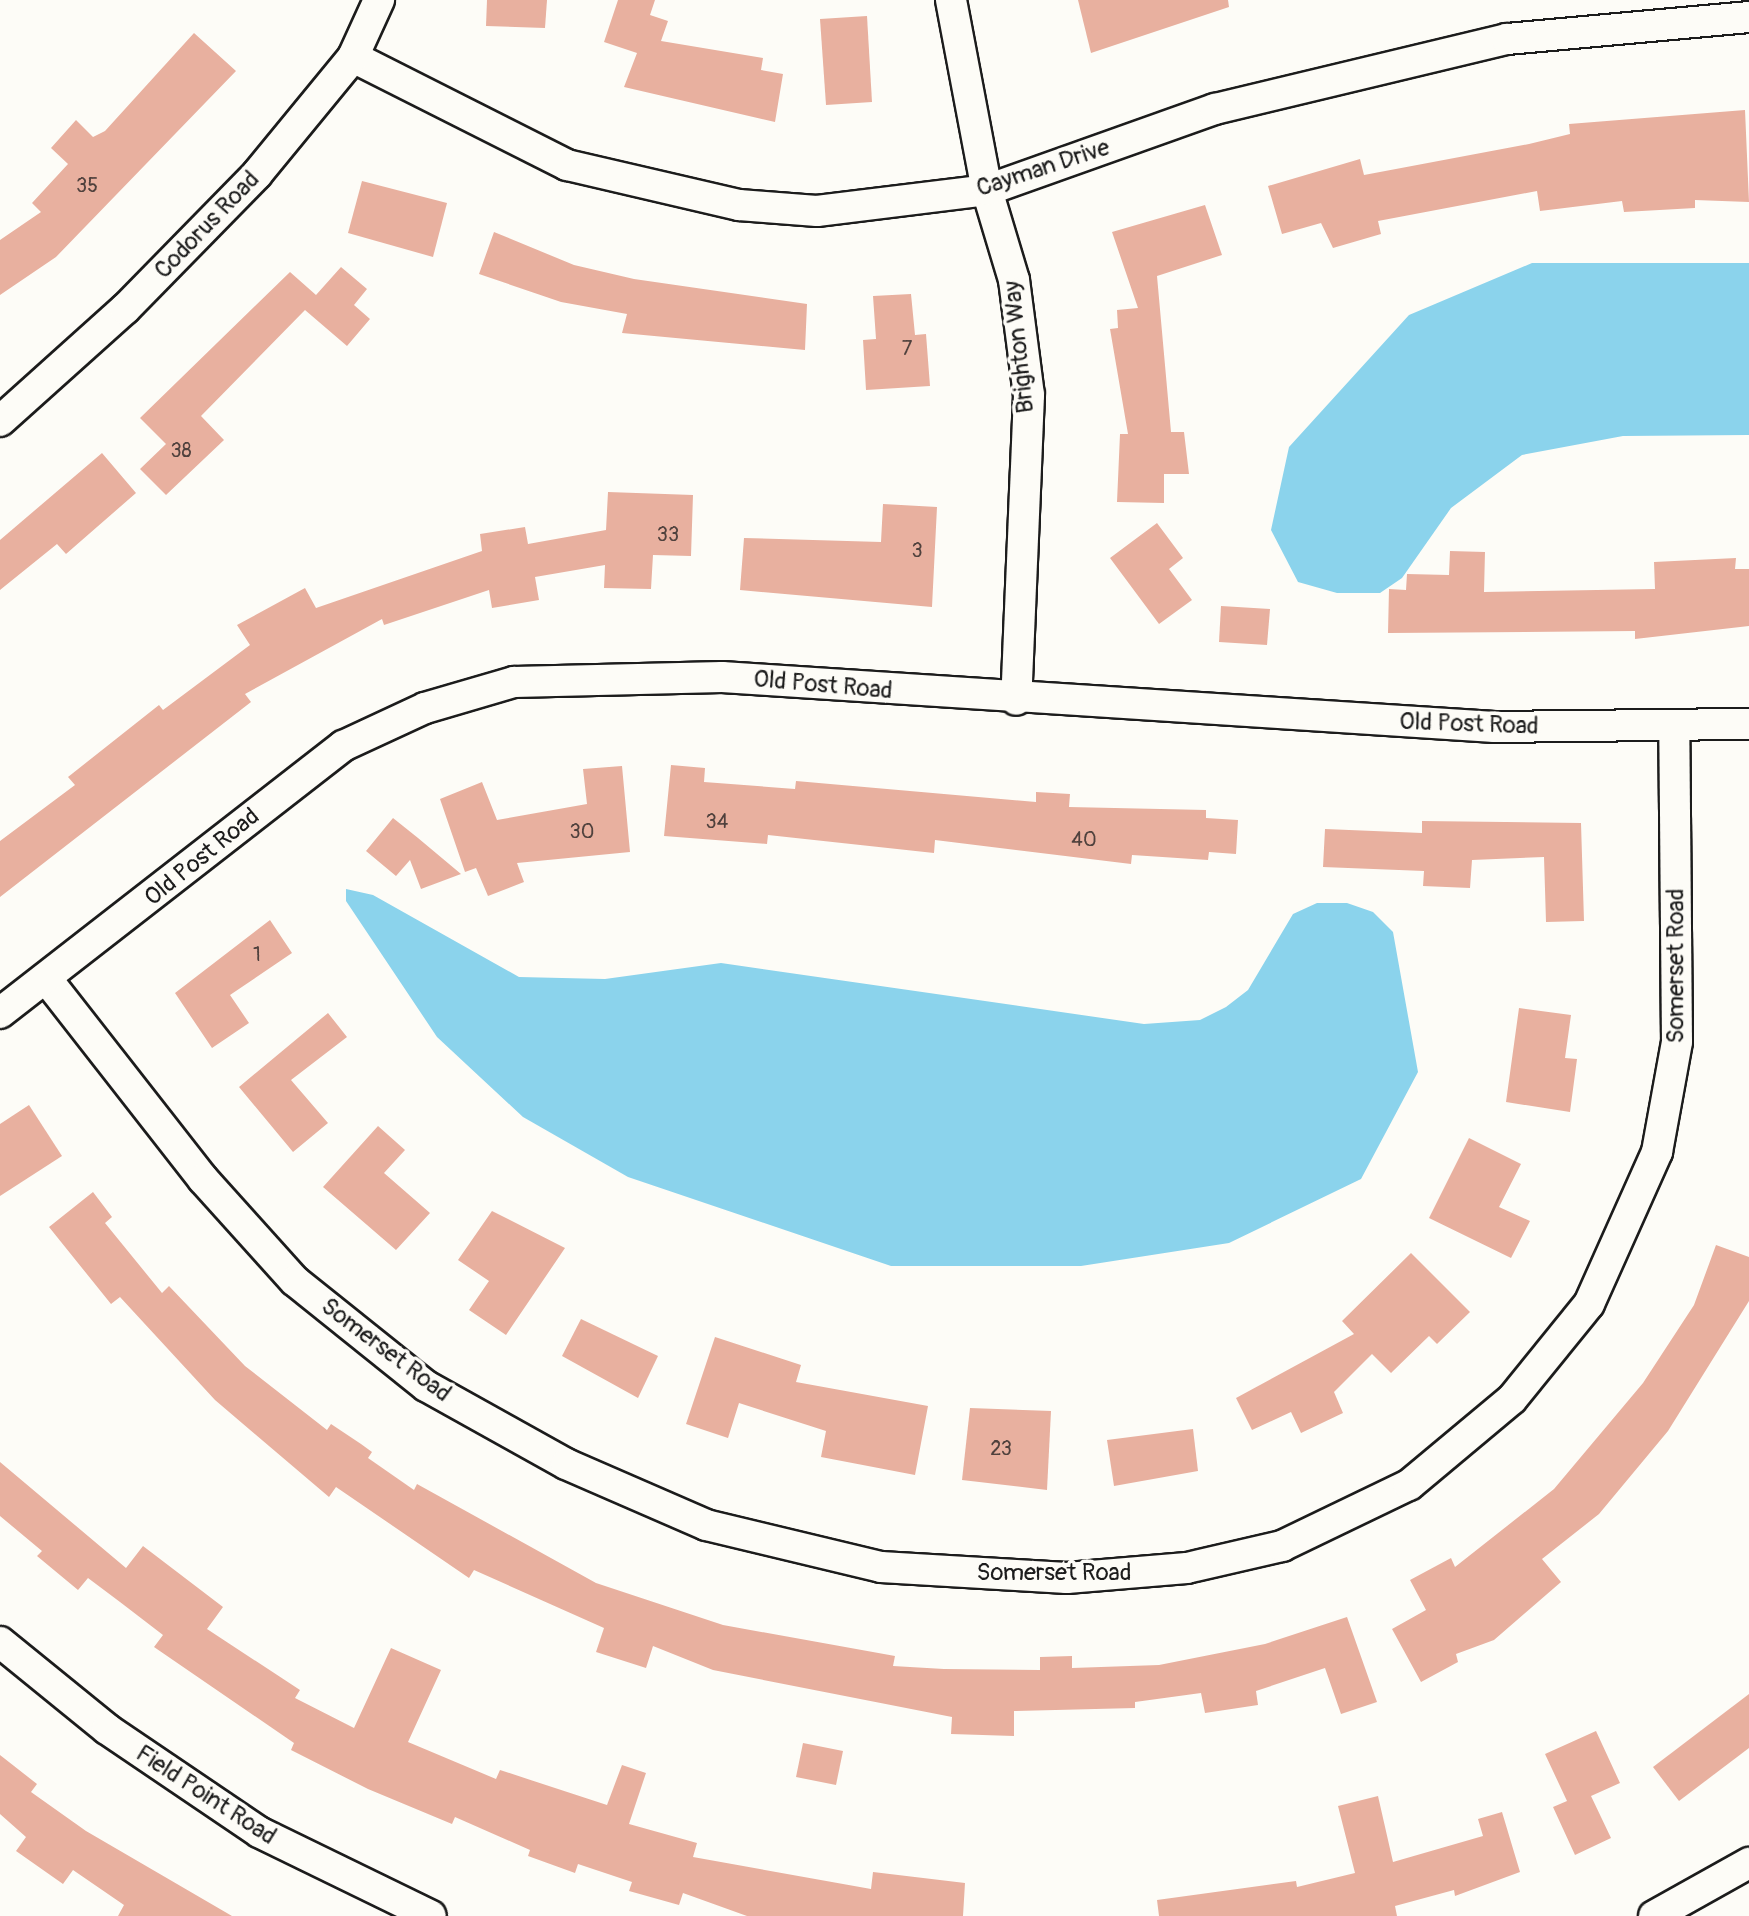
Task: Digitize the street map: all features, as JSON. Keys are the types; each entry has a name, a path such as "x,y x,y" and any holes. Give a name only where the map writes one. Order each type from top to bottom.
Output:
{"street":[{"name":"Codorus Road","path":"0,421 125,309 257,174 353,57 379,0"},
{"name":"Brighton Way","path":"951,0 987,190 1014,280 1029,395 1016,700"},
{"name":"Cayman Drive","path":"353,57 502,138 650,188 817,211 987,190 1215,109 1365,70 1507,39 1692,8 1749,17"},
{"name":"Old Post Road","path":"0,1013 49,982 343,746 484,690 621,674 1494,727 1674,728 1749,724"},
{"name":"Somerset Road","path":"49,982 203,1179 295,1281 426,1386 566,1464 706,1525 881,1567 1067,1578 1187,1568 1282,1546 1409,1485 1512,1399 1589,1304 1657,1152 1677,1042 1674,728"},
{"name":"Field Point Road","path":"0,1642 107,1729 259,1832 431,1916"},
{"path":"1654,1916 1749,1863"}],"water":[{"path":"1532,263 1749,263 1749,435 1623,436 1522,455 1451,508 1402,578 1380,593 1337,593 1298,582 1271,530 1289,447 1409,315"},
{"path":"346,889 373,895 519,977 605,979 721,963 1144,1024 1200,1020 1226,1007 1248,990 1293,914 1317,903 1347,903 1373,912 1393,932 1418,1072 1361,1179 1229,1243 1081,1266 891,1266 628,1177 523,1117 437,1037 346,901"}],"building":[{"path":"487,0 547,0 545,28 486,26"},
{"path":"618,0 655,0 650,15 668,21 661,41 763,58 761,70 783,74 775,122 624,87 637,53 604,42"},
{"path":"1078,0 1228,0 1229,7 1091,53"},
{"path":"867,16 872,102 826,105 820,19"},
{"path":"194,33 236,71 56,257 0,295 0,240 41,212 32,203 68,164 51,148 76,120 93,137 105,131"},
{"path":"1745,110 1749,202 1695,200 1695,208 1624,212 1622,201 1540,211 1537,191 1378,221 1381,234 1333,248 1321,223 1282,234 1268,186 1360,159 1364,175 1529,144 1570,134 1569,124"},
{"path":"362,181 447,203 433,257 348,233"},
{"path":"1205,205 1222,255 1157,276 1171,432 1184,432 1189,474 1164,474 1164,503 1117,502 1120,434 1128,434 1110,329 1118,328 1117,310 1138,308 1112,232"},
{"path":"494,232 574,265 634,279 807,304 805,350 622,333 627,314 561,302 479,274"},
{"path":"341,267 367,289 354,305 370,319 347,346 305,310 201,416 224,440 166,495 140,469 166,444 140,418 290,272 316,295"},
{"path":"911,294 915,335 926,334 930,386 866,390 863,340 876,339 873,296"},
{"path":"102,453 136,493 66,554 57,544 0,590 0,540"},
{"path":"608,492 693,495 691,556 653,555 651,589 604,588 605,565 535,577 539,600 492,608 489,590 384,625 382,619 245,694 251,702 0,897 0,841 75,785 68,777 159,705 163,710 250,645 237,625 305,588 316,608 482,551 480,534 525,527 528,544 606,530"},
{"path":"883,504 937,507 932,607 740,590 744,538 881,542"},
{"path":"1157,523 1183,558 1169,569 1192,600 1159,624 1110,558"},
{"path":"1450,551 1485,552 1484,592 1655,589 1654,562 1736,558 1735,569 1749,569 1749,626 1635,639 1635,631 1388,633 1389,589 1406,590 1407,574 1449,575"},
{"path":"1221,606 1270,609 1267,645 1219,642"},
{"path":"671,765 705,768 704,782 795,789 796,781 1036,802 1036,792 1070,794 1069,807 1206,810 1206,818 1238,820 1236,854 1209,852 1208,860 1132,855 1131,864 935,840 934,853 768,835 767,844 664,836"},
{"path":"622,766 630,852 517,863 524,882 488,896 476,868 465,872 440,799 482,782 497,820 587,804 583,769"},
{"path":"393,818 461,874 421,889 410,860 396,876 366,851"},
{"path":"1422,821 1581,823 1584,921 1546,922 1544,857 1472,860 1470,888 1423,886 1424,871 1323,867 1325,829 1422,833"},
{"path":"270,920 292,953 230,995 249,1023 212,1048 175,993"},
{"path":"1519,1008 1571,1015 1565,1058 1577,1059 1570,1112 1506,1102"},
{"path":"328,1013 347,1037 291,1080 328,1123 293,1152 239,1087"},
{"path":"29,1105 62,1156 0,1196 0,1124"},
{"path":"378,1126 405,1150 384,1173 430,1213 396,1250 323,1187"},
{"path":"1469,1138 1521,1164 1499,1207 1530,1221 1511,1258 1429,1218"},
{"path":"93,1192 112,1217 105,1223 162,1293 169,1286 245,1366 327,1430 331,1424 361,1444 372,1452 368,1458 414,1490 417,1484 596,1583 723,1625 895,1656 893,1666 944,1669 1040,1670 1040,1657 1072,1656 1072,1668 1159,1665 1265,1644 1347,1617 1377,1702 1341,1714 1325,1668 1256,1691 1258,1705 1205,1713 1201,1693 1135,1702 1135,1708 1014,1711 1014,1736 951,1734 952,1717 713,1670 653,1646 646,1668 596,1652 604,1628 474,1570 469,1578 336,1487 329,1497 215,1400 120,1297 111,1304 49,1227"},
{"path":"492,1211 565,1248 506,1335 469,1310 489,1281 458,1260"},
{"path":"1716,1245 1749,1257 1749,1301 1668,1431 1599,1514 1542,1559 1561,1582 1494,1640 1456,1654 1458,1662 1421,1682 1392,1629 1426,1610 1410,1580 1451,1558 1455,1567 1554,1489 1643,1383 1694,1305"},
{"path":"1411,1253 1470,1312 1437,1344 1429,1336 1391,1373 1372,1354 1334,1392 1343,1413 1301,1433 1291,1412 1252,1430 1236,1398 1354,1334 1342,1321"},
{"path":"581,1319 658,1356 638,1398 562,1356"},
{"path":"715,1337 801,1365 796,1382 928,1406 915,1475 821,1457 826,1431 739,1403 728,1438 686,1424"},
{"path":"970,1408 1051,1411 1047,1490 962,1480"},
{"path":"1193,1429 1198,1471 1114,1486 1107,1440"},
{"path":"0,1462 126,1568 143,1546 223,1607 207,1629 300,1690 295,1698 354,1728 391,1648 441,1670 408,1742 496,1779 500,1770 607,1805 622,1765 646,1773 629,1824 697,1843 693,1857 871,1889 873,1872 965,1883 963,1916 747,1916 683,1893 679,1905 629,1891 632,1882 578,1864 575,1873 528,1856 530,1850 455,1817 452,1824 368,1789 291,1750 294,1743 154,1647 163,1635 120,1602 88,1578 78,1590 37,1556 42,1551 0,1516"},
{"path":"1749,1694 1749,1748 1679,1801 1653,1767"},
{"path":"1596,1731 1620,1783 1591,1796 1611,1838 1575,1855 1553,1807 1567,1801 1545,1754"},
{"path":"803,1743 843,1751 836,1785 796,1777"},
{"path":"0,1755 37,1784 31,1792 86,1831 232,1916 118,1916 124,1905 73,1870 63,1884 16,1851 26,1837 0,1814"},
{"path":"1378,1796 1393,1862 1483,1836 1478,1819 1502,1812 1520,1872 1455,1896 1454,1890 1395,1906 1397,1916 1159,1916 1157,1900 1296,1881 1297,1887 1355,1873 1338,1806"}]}
